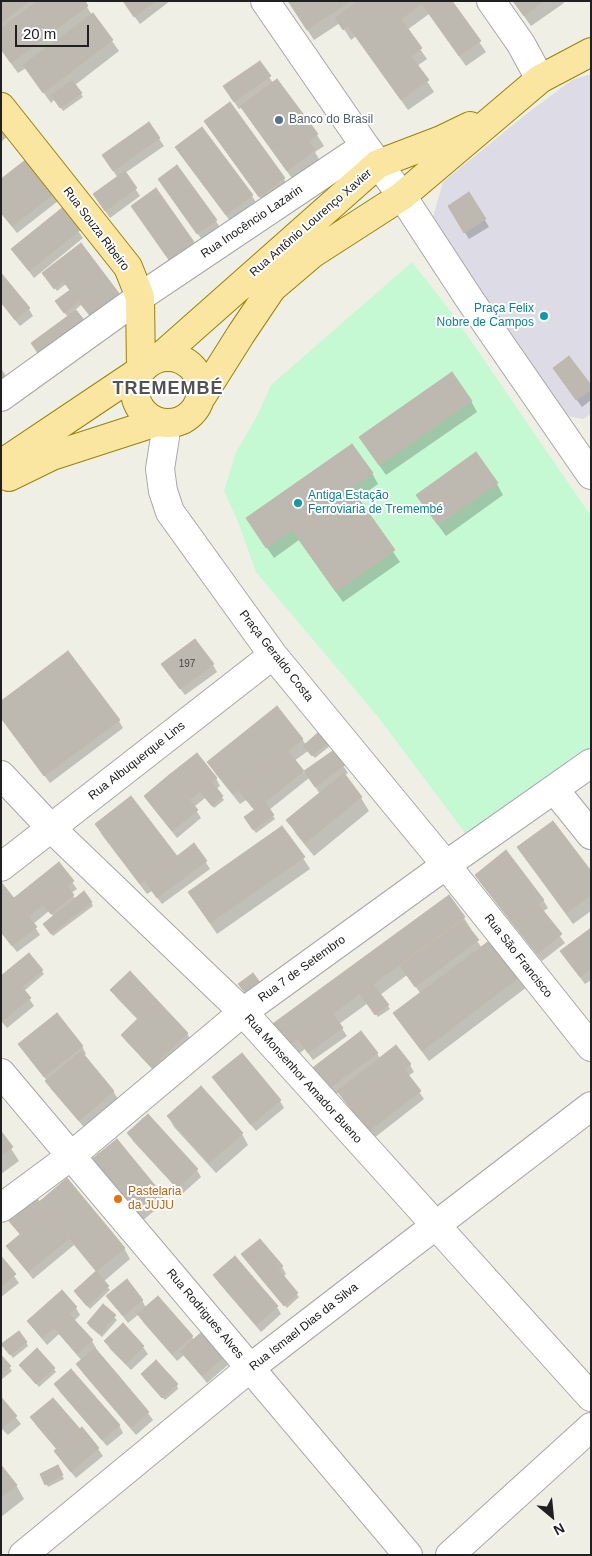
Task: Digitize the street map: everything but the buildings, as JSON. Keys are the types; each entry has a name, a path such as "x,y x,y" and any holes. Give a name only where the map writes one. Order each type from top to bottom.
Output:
{"main road":[{"name":"Rua Antônio Lourenço Xavier","path":"202,396 272,288 312,254 402,196 540,79 591,52"},
{"name":"Rua Antônio Lourenço Xavier","path":"1,464 150,364 371,155 441,140 510,106"},
{"name":"Rua Souza Ribeiro","path":"1,107 128,267 140,297 150,364"},
{"path":"1,482 52,456 162,423 177,423 186,419 199,405 202,396 201,381 194,368 187,362 168,356 150,364 136,380 135,390 136,400 140,409 148,417 162,423"}],"street":[{"path":"265,1 371,155 402,196 470,300 586,458"},
{"path":"491,1 521,44 540,79"},
{"name":"Rua Inocêncio Lazarin","path":"1,397 140,297 371,155"},
{"name":"Praça Geraldo Costa","path":"162,423 160,469 163,491 170,512 273,655 446,865"},
{"name":"Rua Albuquerque Lins","path":"1,867 273,655"},
{"name":"Rua 7 de Setembro","path":"1,1208 70,1156 243,1012 591,763"},
{"name":"Rua Monsenhor Amador Bueno","path":"1,775 51,828 243,1012 591,1397"},
{"path":"554,789 591,835"},
{"name":"Rua São Francisco","path":"446,865 591,1047"},
{"name":"Rua Rodrigues Alves","path":"1,1073 408,1555"},
{"name":"Rua Ismael Dias da Silva","path":"23,1555 250,1368 591,1106"},
{"path":"450,1555 591,1427"}],"green space":[{"path":"412,262 452,313 591,516 591,753 469,838 378,717 256,572 238,522 224,491 236,452 257,416 271,385"}],"shaded area":[{"name":"Praça Felix Nobre de Campos","path":"591,74 591,414 583,419 562,415 433,217 443,182 525,115 572,80"}],"place":[{"name":"Banco do Brasil","path":"279,120"},
{"name":"Praça Felix Nobre de Campos","path":"544,316"},
{"name":"Antiga Estação Ferroviaria de Tremembé","path":"298,503"},
{"name":"Pastelaria da JUJU","path":"118,1199"}],"district":[{"name":"TREMEMBÉ","path":"168,389"}]}
